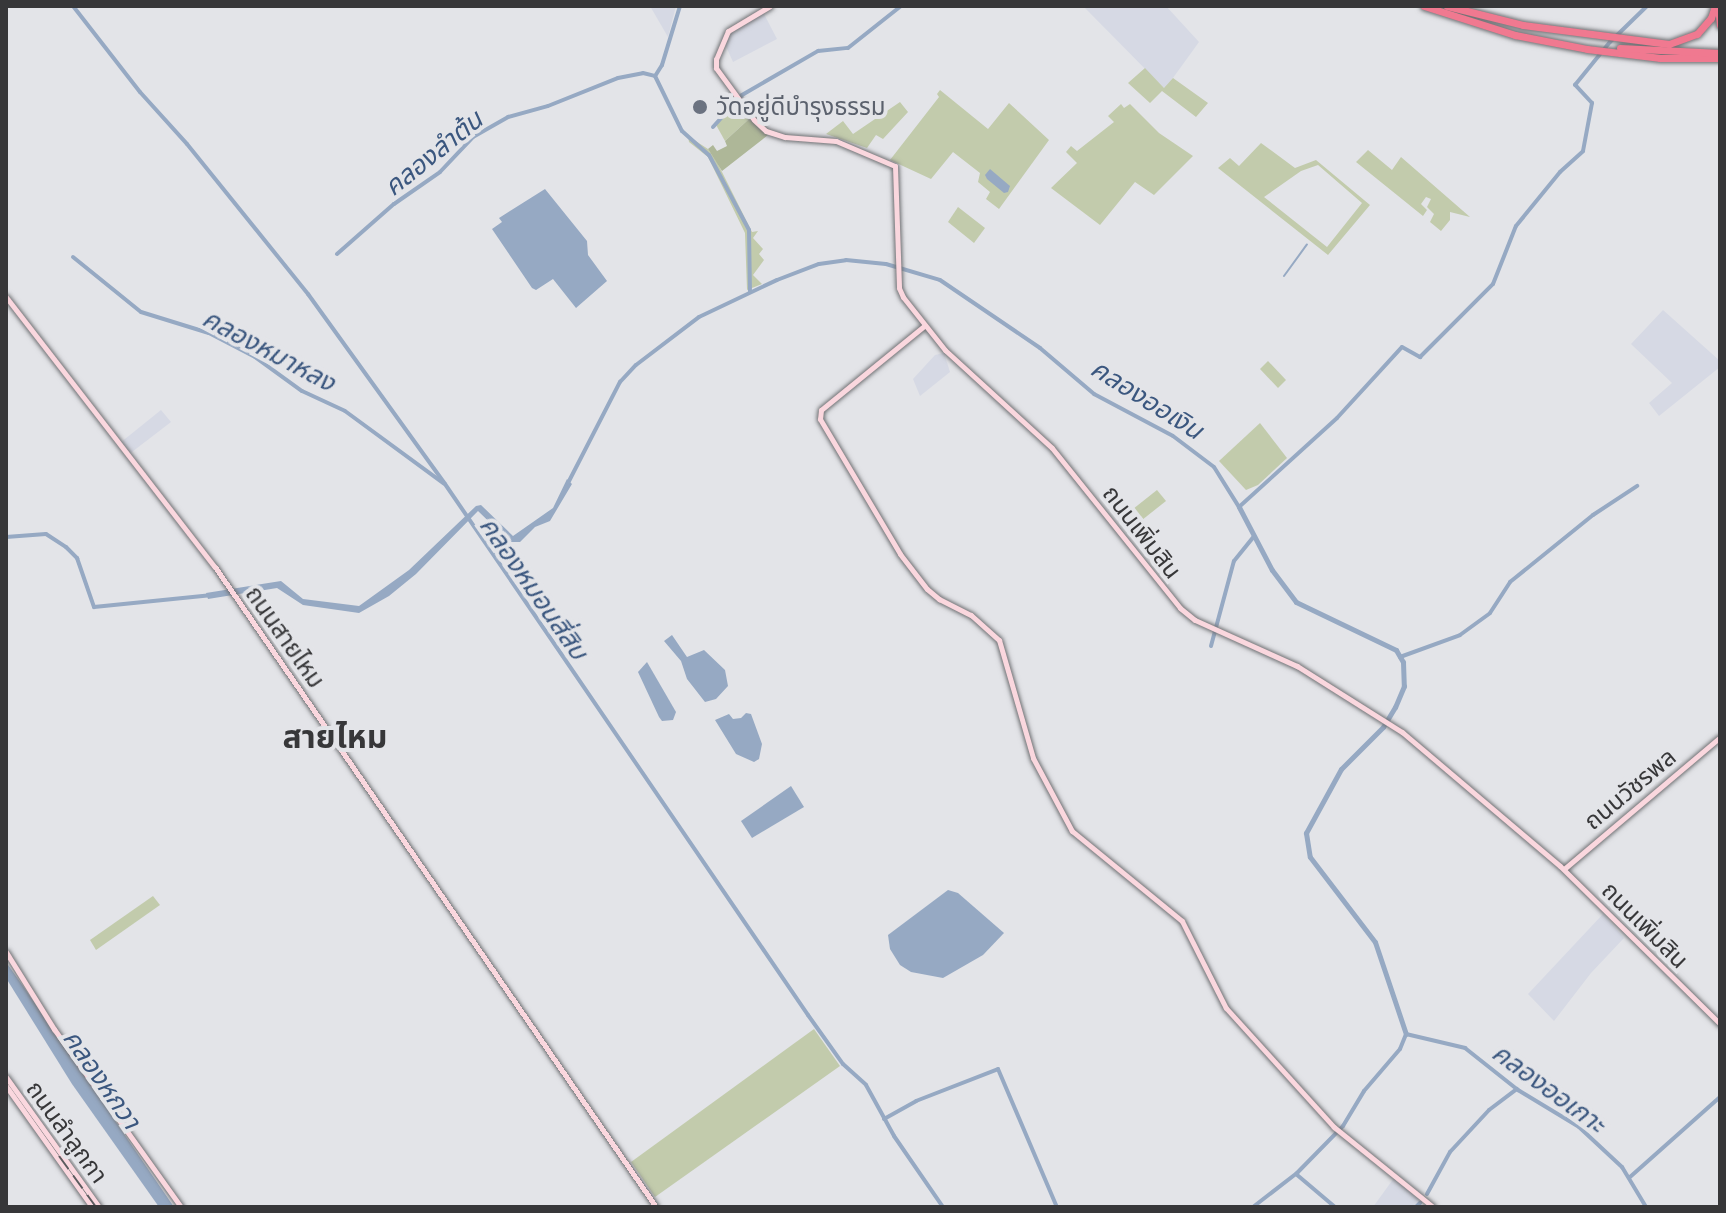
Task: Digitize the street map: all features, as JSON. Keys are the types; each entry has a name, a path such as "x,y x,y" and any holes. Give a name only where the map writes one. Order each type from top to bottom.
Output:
{"highway":[{"path":"1424,6 1515,35 1587,49 1660,58 1720,56"},
{"path":"1435,6 1515,31 1595,46 1720,56"},
{"path":"1447,6 1523,25 1679,43 1705,26 1717,6"},
{"path":"1717,6 1720,25"}],"street":[{"name":"ถนนเพิ่มสิน","path":"770,6 728,31 716,59 716,68 738,99 769,132 836,141 895,166 899,288 924,326 945,350 1052,448 1180,608 1289,662 1386,720 1564,869 1720,1024"},
{"name":"ถนนสายไหม","path":"6,297 235,596 656,1207"},
{"path":"924,326 821,410 820,419 900,554 927,589 971,615 999,640 1033,758 1072,831 1182,921 1226,1008 1336,1130 1433,1207"},
{"name":"ถนนวัชรพล","path":"1564,869 1720,737"},
{"path":"6,952 54,1029 181,1207"},
{"name":"ถนนลำลูกกา","path":"6,1077 99,1207"},
{"name":"ถนนลำลูกกา","path":"6,1086 92,1207"}],"shaded area":[{"path":"650,6 676,6 668,37"},
{"path":"1083,6 1166,6 1199,42 1165,89"},
{"path":"763,12 777,39 733,62 725,44 729,34"},
{"path":"1663,310 1720,361 1720,367 1659,416 1649,403 1672,383 1631,344"},
{"path":"944,353 950,372 920,396 913,379 935,355"},
{"path":"161,410 171,422 128,455 120,443"},
{"path":"1603,914 1624,938 1591,973 1554,1021 1528,994"},
{"path":"1394,1178 1420,1200 1414,1207 1373,1207"}],"green space":[{"path":"1145,68 1164,88 1173,78 1208,103 1196,117 1162,91 1150,103 1128,83"},
{"path":"940,90 988,129 1009,103 1049,140 999,209 986,199 990,192 978,182 980,173 953,152 931,179 890,160 939,97 937,94"},
{"path":"734,100 749,119 725,141 715,123"},
{"path":"900,102 908,112 883,139 876,135 867,148 826,134 843,121 853,134"},
{"path":"1121,104 1124,108 1130,104 1159,133 1193,156 1154,195 1135,182 1100,225 1051,188 1077,163 1066,152 1071,146 1077,151 1114,122 1108,116"},
{"path":"749,119 768,135 722,171 708,149 713,145 717,151 727,146 725,141"},
{"path":"688,136 708,149 752,232 758,231 753,238 763,249 759,254 764,260 753,275 762,284 747,290 745,233 708,157 689,142"},
{"path":"1261,143 1295,168 1316,160 1370,205 1328,255 1218,168 1230,158 1239,166","holes":["1318,165 1362,203 1327,247 1264,197 1301,171"]},
{"path":"1368,150 1392,170 1401,157 1470,217 1450,212 1450,220 1441,231 1430,222 1434,214 1427,207 1431,199 1426,197 1421,204 1427,210 1423,216 1356,162"},
{"path":"958,207 985,228 974,243 948,222"},
{"path":"1268,361 1286,380 1278,388 1260,369"},
{"path":"1260,423 1287,458 1258,485 1246,490 1219,461"},
{"path":"1157,490 1166,501 1142,520 1133,509"},
{"path":"153,896 160,905 96,950 90,940"},
{"path":"814,1029 840,1066 655,1197 631,1162"}],"water":[{"path":"990,169 1010,186 1008,192 1004,193 987,179 985,175"},
{"path":"545,189 587,241 588,255 607,281 576,308 553,279 536,290 532,288 492,229 502,222 499,218"},
{"path":"567,479 572,484 550,521 535,527 520,542 510,542 478,511 416,574 389,596 359,613 303,605 277,588 208,599 206,593 281,581 303,599 359,606 409,570 476,506 481,505 513,536 553,508"},
{"path":"672,635 687,657 704,650 725,670 728,686 716,699 705,702 687,679 681,661 664,641"},
{"path":"647,662 676,712 673,720 662,721 659,717 638,672"},
{"path":"746,713 751,714 762,744 759,759 754,762 736,754 715,720 729,714 733,719 741,718"},
{"path":"791,786 804,807 752,838 741,821"},
{"path":"948,890 958,893 1004,933 983,955 943,978 911,972 900,965 890,949 888,935"},
{"path":"6,962 174,1207 159,1207 72,1084 6,978"}],"waterway":[{"name":"คลองหมอนสี่สิบ","path":"73,6 140,92 187,144 308,294 445,484 808,1015 843,1064 866,1085 894,1136 943,1207"},
{"path":"680,6 662,65 655,76 682,131 709,155 749,230 750,292"},
{"path":"713,127 742,95 818,51 848,48 901,6"},
{"name":"คลองออเงิน","path":"568,483 620,382 636,365 699,317 777,280 819,264 846,260 886,264 940,280 1040,348 1094,394 1173,436 1214,467 1239,507 1337,418 1402,347 1420,357 1493,284 1516,226 1560,172 1583,151 1592,103 1575,85 1610,42 1647,6"},
{"name":"คลองลำต้น","path":"337,254 394,204 440,172 473,137 508,117 548,106 618,78 643,73 655,76"},
{"path":"1284,276 1307,244"},
{"name":"คลองหมาหลง","path":"73,257 141,312 209,333 255,357 302,391 345,411 443,483"},
{"path":"1400,657 1460,635 1490,613 1510,582 1593,515 1637,486"},
{"name":"คลองออเงิน","path":"1239,507 1272,570 1296,602 1396,650 1403,662 1404,686 1395,707 1383,727 1341,769 1306,833 1310,857 1375,942 1406,1034"},
{"path":"6,537 46,534 66,547 77,558 94,607 212,595"},
{"path":"1211,646 1234,561 1254,536"},
{"name":"คลองออเกาะ","path":"1253,1207 1297,1173 1343,1126 1364,1091 1400,1049 1406,1034 1465,1048 1518,1090 1579,1127 1622,1167 1646,1207"},
{"path":"884,1119 916,1101 998,1069 1057,1207"},
{"path":"1427,1194 1450,1152 1489,1110 1517,1089"},
{"path":"1630,1177 1720,1097"},
{"path":"1296,1174 1335,1207"},
{"path":"1416,1207 1420,1203"}],"railway":[{"path":"59,1156 96,1207"}],"place":[{"name":"วัดอยู่ดีบำรุงธรรม","path":"700,107"}],"district":[{"name":"สายไหม","path":"335,737"}],"water label":[{"name":"คลองหกวา","path":"102,1079"}]}
